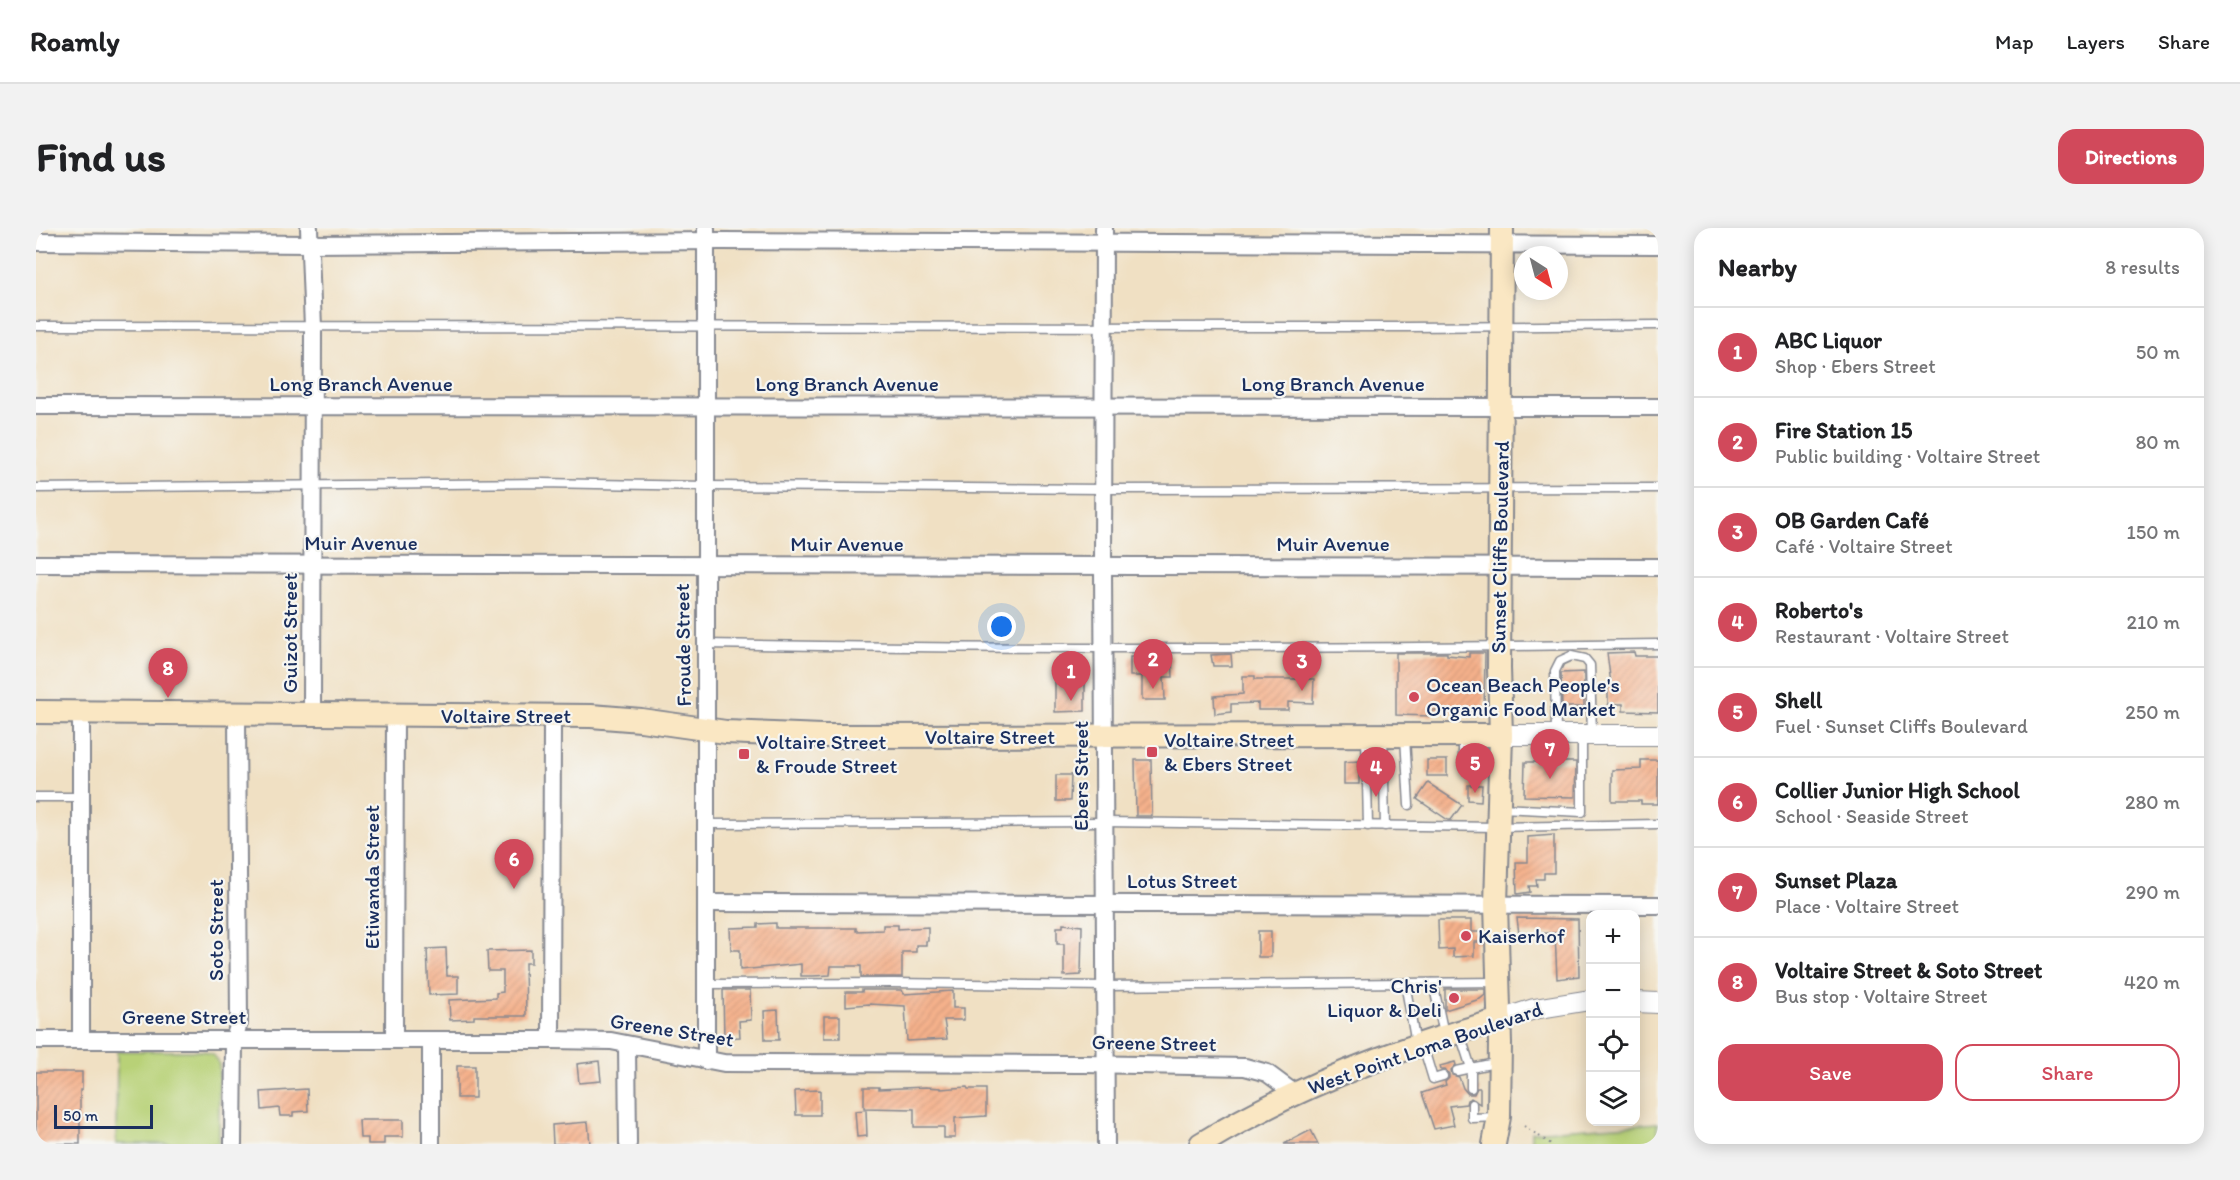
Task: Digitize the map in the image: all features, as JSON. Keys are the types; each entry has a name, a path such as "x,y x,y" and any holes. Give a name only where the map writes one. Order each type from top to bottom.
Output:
{"main road":[{"name":"Sunset Cliffs Boulevard","path":"1494,1144 1499,1118 1500,1062 1496,814 1501,735 1502,236"},
{"name":"Voltaire Street","path":"36,712 552,716 615,718 707,731 822,736 1384,735 1463,745 1501,735"},
{"name":"West Point Loma Boulevard","path":"1201,1144 1294,1093 1355,1067 1500,1020"},
{"name":"Sunset Cliffs Boulevard","path":"1499,1118 1508,1144"}],"street":[{"path":"36,242 310,236 706,234 1502,236 1658,245"},
{"name":"Froude Street","path":"706,234 706,1061"},
{"name":"Guizot Street","path":"310,236 313,327 312,715"},
{"name":"Ebers Street","path":"1104,236 1103,736 1106,1144"},
{"name":"Long Branch Avenue","path":"36,406 1658,407"},
{"name":"Muir Avenue","path":"36,564 1658,567"},
{"path":"81,713 81,1039"},
{"name":"Soto Street","path":"233,1144 234,1039 239,1023 237,715"},
{"name":"Etiwanda Street","path":"394,1040 395,715"},
{"path":"551,1040 552,716"},
{"name":"Voltaire Street","path":"1501,735 1658,735"},
{"name":"Lotus Street","path":"706,903 1658,905"},
{"name":"West Point Loma Boulevard","path":"1500,1020 1534,1009 1586,999"},
{"path":"1640,1002 1658,1003"},
{"name":"Greene Street","path":"36,1040 611,1041 724,1063 1105,1064 1253,1068 1274,1077 1294,1093"},
{"path":"431,1040 431,1144"},
{"path":"627,1045 628,1144"}],"lane":[{"path":"36,326 1658,325"},
{"path":"36,488 541,483 1104,489 1658,488"},
{"path":"705,644 1104,649 1658,644"},
{"path":"706,825 1104,822 1384,826 1473,823 1496,814 1582,812 1590,665 1585,659 1571,656 1560,661 1556,671 1556,735"},
{"path":"1384,735 1409,805"},
{"path":"1368,826 1384,735"},
{"path":"1384,735 1384,826"},
{"path":"36,797 80,797"},
{"path":"1496,814 1658,824"},
{"path":"705,984 893,983 1105,986 1498,982"},
{"path":"1406,983 1420,1045 1433,1078 1443,1076"},
{"path":"1433,983 1452,1035 1471,1068 1471,1088"},
{"path":"1457,1071 1500,1062"},
{"path":"1472,1104 1472,1118 1499,1118"}],"path":[{"path":"1524,1126 1551,1144"}],"green space":[{"path":"117,1051 204,1051 213,1054 219,1064 219,1144 116,1144"},
{"path":"1658,1123 1658,1144 1531,1144 1531,1132"}],"building":[{"path":"1634,652 1635,656 1658,656 1658,712 1623,711 1623,704 1608,704 1608,684 1611,684 1607,653"},
{"path":"1396,653 1447,653 1447,655 1469,657 1469,653 1485,653 1484,712 1433,710 1433,716 1396,715"},
{"path":"1231,654 1232,666 1213,666 1211,655"},
{"path":"1172,656 1173,677 1164,677 1165,700 1142,700 1142,676 1130,676 1130,657"},
{"path":"1584,672 1584,707 1562,707 1561,673"},
{"path":"1243,676 1255,676 1255,679 1314,679 1313,703 1288,702 1288,710 1258,710 1258,703 1231,704 1231,712 1215,714 1214,696 1243,694"},
{"path":"1085,680 1085,711 1055,712 1055,681"},
{"path":"1135,760 1151,760 1152,816 1136,816"},
{"path":"1427,760 1447,760 1447,776 1427,776"},
{"path":"1641,760 1658,760 1658,804 1641,804 1641,801 1612,801 1612,770 1641,769"},
{"path":"1359,761 1359,784 1344,784 1344,762"},
{"path":"1525,762 1576,762 1575,797 1524,796"},
{"path":"1056,775 1071,775 1070,801 1056,801"},
{"path":"1428,783 1462,805 1451,820 1417,799"},
{"path":"1468,785 1482,785 1481,801 1468,800"},
{"path":"1554,835 1554,873 1544,873 1544,879 1536,879 1537,886 1529,886 1530,892 1517,894 1516,862 1528,862 1528,837"},
{"path":"1517,918 1578,919 1579,976 1557,979 1555,933 1519,934"},
{"path":"1438,920 1471,920 1471,932 1483,932 1483,942 1474,942 1474,956 1453,957 1453,949 1439,950"},
{"path":"776,923 776,928 856,928 856,931 883,930 883,925 898,925 898,929 928,927 928,941 926,945 916,945 916,952 902,952 902,977 861,977 861,966 831,966 830,975 813,976 801,976 801,964 740,970 740,950 731,950 730,928 758,927 758,924"},
{"path":"1063,924 1082,926 1081,975 1064,976 1064,944 1057,944 1057,927 1063,927"},
{"path":"1258,931 1271,931 1271,957 1258,957"},
{"path":"446,948 447,976 458,976 458,994 429,995 427,949"},
{"path":"531,950 531,963 525,963 526,1016 474,1016 474,1019 450,1020 449,1000 496,998 496,993 503,992 503,971 488,971 487,951"},
{"path":"1445,989 1485,989 1485,995 1480,999 1445,1010"},
{"path":"723,990 750,990 751,1020 739,1021 740,1037 724,1038"},
{"path":"862,990 902,990 904,994 953,991 953,1008 964,1008 964,1020 944,1020 947,1039 907,1041 905,1006 869,1004 846,1006 846,992 862,992"},
{"path":"778,1010 779,1040 765,1040 764,1011"},
{"path":"824,1016 840,1016 840,1038 824,1038"},
{"path":"599,1061 601,1081 579,1083 577,1064"},
{"path":"1455,1062 1456,1065 1451,1070 1452,1075 1459,1077 1468,1094 1474,1094 1477,1088 1480,1088 1480,1104 1471,1098 1466,1104 1449,1106 1454,1125 1434,1129 1422,1093 1446,1085 1449,1074 1441,1070 1440,1066"},
{"path":"457,1066 475,1066 475,1098 457,1098"},
{"path":"36,1072 82,1072 80,1144 36,1144"},
{"path":"864,1087 986,1089 986,1116 955,1118 955,1138 944,1138 944,1127 914,1127 914,1109 864,1108"},
{"path":"307,1089 308,1111 293,1112 293,1116 280,1116 279,1108 262,1110 261,1092"},
{"path":"820,1090 820,1115 796,1115 795,1091"},
{"path":"866,1110 867,1136 857,1137 855,1111"},
{"path":"359,1120 403,1120 403,1137 384,1137 384,1144 368,1144 368,1138 360,1138"},
{"path":"588,1122 590,1144 553,1144 552,1125"},
{"path":"1311,1130 1318,1144 1284,1144"}],"place":[{"name":"Fire Station 15","path":"1153,689"},
{"name":"OB Garden Café","path":"1302,691"},
{"name":"Ocean Beach People's Organic Food Market","path":"1414,697"},
{"name":"Voltaire Street & Soto Street","path":"168,698"},
{"name":"ABC Liquor","path":"1071,701"},
{"name":"Voltaire Street & Ebers Street","path":"1152,752"},
{"name":"Voltaire Street & Froude Street","path":"744,754"},
{"name":"Sunset Plaza","path":"1550,779"},
{"name":"Shell","path":"1475,793"},
{"name":"Roberto's","path":"1376,797"},
{"name":"Collier Junior High School","path":"514,889"},
{"name":"Kaiserhof","path":"1466,936"},
{"name":"Chris' Liquor & Deli","path":"1454,998"}]}
